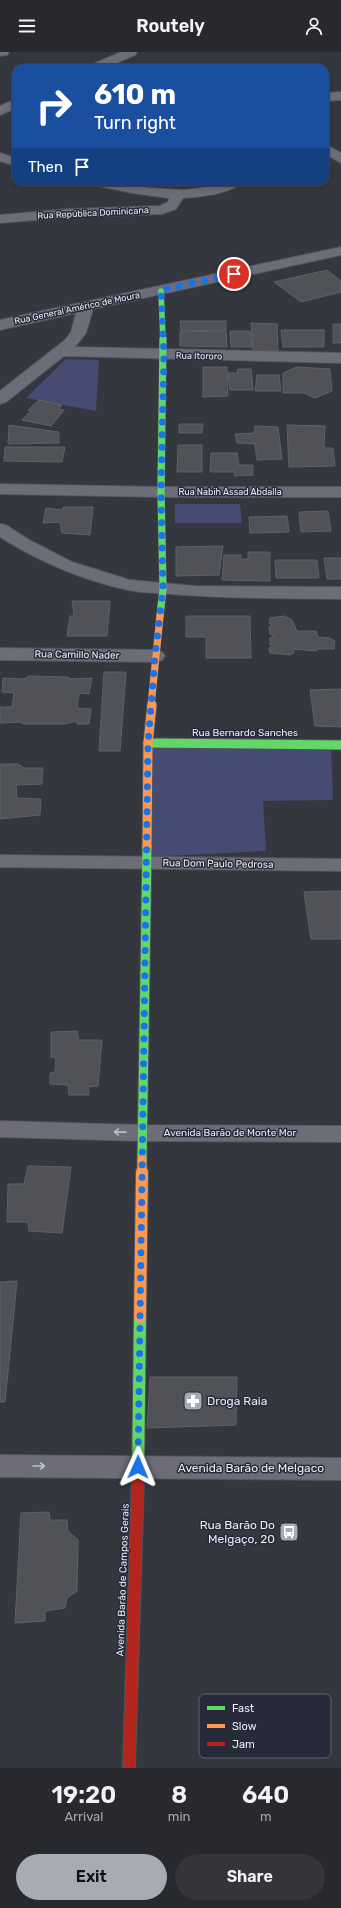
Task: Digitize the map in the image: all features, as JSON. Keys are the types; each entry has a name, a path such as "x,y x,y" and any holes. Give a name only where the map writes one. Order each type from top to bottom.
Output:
{"street":[{"path":"104,64 131,52"},
{"path":"329,98 341,96"},
{"path":"0,111 12,105"},
{"path":"329,151 341,159"},
{"path":"0,157 12,161"},
{"path":"118,186 159,194 207,191 222,186"},
{"name":"Rua República Dominicana","path":"0,219 70,213 162,210 172,207 176,202 177,194"},
{"name":"Rua General Américo de Moura","path":"0,325 341,251"},
{"name":"Avenida Barão de Campos Gerais","path":"129,1768 138,1467 148,744 155,656 163,589 161,492 164,355 161,290"},
{"path":"0,399 70,343 78,334 86,306"},
{"name":"Rua Itororo","path":"58,352 341,358"},
{"name":"Rua Nabih Assad Abdalla","path":"0,489 123,490 161,492 341,492"},
{"path":"0,529 25,545 66,566 102,578 130,585 163,589 341,593"},
{"name":"Rua Camillo Nader","path":"0,654 155,656"},
{"name":"Rua Bernardo Sanches","path":"148,744 341,745"},
{"name":"Rua Dom Paulo Pedrosa","path":"0,861 341,865"},
{"name":"Avenida Barão de Monte Mor","path":"0,1129 143,1133 341,1134"},
{"name":"Avenida Barão de Melgaco","path":"0,1466 341,1469"}],"shaded area":[{"path":"66,359 99,360 96,411 26,398"},
{"path":"175,504 240,504 242,523 175,523"},
{"path":"148,743 331,745 333,800 263,801 266,851 146,857"}],"building":[{"path":"327,270 341,281 341,292 301,302 274,282"},
{"path":"180,321 226,321 226,330 181,331"},
{"path":"251,323 277,324 278,351 253,351"},
{"path":"333,324 341,324 341,343 333,343"},
{"path":"281,330 324,330 324,347 283,347"},
{"path":"226,331 227,347 180,346 180,332"},
{"path":"230,331 250,331 252,347 231,347"},
{"path":"203,367 227,367 228,396 203,397"},
{"path":"297,367 330,369 332,391 315,398 304,393 283,393 283,373"},
{"path":"238,369 251,369 253,390 230,390 228,373 237,373"},
{"path":"257,375 279,375 281,391 255,391"},
{"path":"39,400 62,405 59,409 64,410 51,426 22,420 31,411 28,410"},
{"path":"179,424 203,424 202,433 179,433"},
{"path":"9,425 59,432 59,443 8,444"},
{"path":"287,425 325,426 324,448 333,448 335,466 289,467"},
{"path":"255,426 278,427 282,459 257,460 255,444 237,443 235,434 254,433"},
{"path":"178,445 202,445 202,472 177,472"},
{"path":"5,447 65,447 62,462 4,461"},
{"path":"211,453 237,453 239,465 253,465 253,475 234,476 235,472 210,472"},
{"path":"63,507 93,507 90,535 62,533 60,522 43,523 46,508 63,510"},
{"path":"328,511 331,531 301,532 299,512"},
{"path":"287,516 289,532 250,533 249,517"},
{"path":"223,546 219,575 176,576 176,547"},
{"path":"248,552 270,552 270,581 222,580 224,555 241,555 241,559 248,559"},
{"path":"324,558 341,558 341,579 327,579"},
{"path":"275,560 317,560 319,578 276,578"},
{"path":"72,601 110,601 107,636 67,636 70,616 74,616"},
{"path":"186,616 250,616 251,658 206,658 206,637 186,637"},
{"path":"285,616 292,620 297,631 316,631 318,637 329,638 335,641 334,649 317,649 316,651 294,649 294,653 290,655 270,653 269,648 273,647 270,645 270,638 274,636 270,634 269,627 272,626 269,623 270,618"},
{"path":"104,672 126,672 120,751 99,751"},
{"path":"29,676 68,677 71,679 92,678 89,694 79,693 77,708 91,709 89,724 77,724 77,721 64,724 24,724 20,722 0,723 0,707 12,707 14,693 2,692 3,678 24,679"},
{"path":"341,689 341,727 315,726 310,690"},
{"path":"0,764 18,764 24,768 43,768 42,784 16,785 17,798 41,799 40,815 0,819"},
{"path":"341,891 341,939 311,939 304,892"},
{"path":"77,1031 79,1040 102,1040 98,1086 88,1087 89,1095 69,1095 68,1085 50,1084 50,1073 55,1072 56,1058 51,1057 51,1032"},
{"path":"28,1166 71,1167 62,1233 29,1231 28,1222 7,1222 8,1184 24,1184"},
{"path":"17,1281 5,1402 0,1402 0,1282"},
{"name":"Droga Raia","path":"150,1377 237,1377 236,1425 147,1428"},
{"path":"49,1512 50,1520 67,1520 68,1531 78,1540 77,1591 67,1598 65,1608 45,1611 45,1621 15,1623 21,1513"}],"traffic: fast":[{"path":"160,616 163,589 161,492 164,355 161,291"},
{"path":"148,743 341,745"},
{"path":"142,1160 147,847"},
{"path":"138,1475 140,1317"}],"traffic: slow":[{"path":"147,847 148,743 160,616"},
{"path":"140,1317 142,1160"}],"traffic: jam":[{"path":"129,1768 138,1475"}],"place":[{"name":"Droga Raia","path":"193,1401"},
{"name":"Rua Barão Do Melgaço, 20","path":"289,1532"}],"route":[{"path":"138,1467 148,744 155,656 163,589 161,492 164,355 161,290 234,274"}]}
